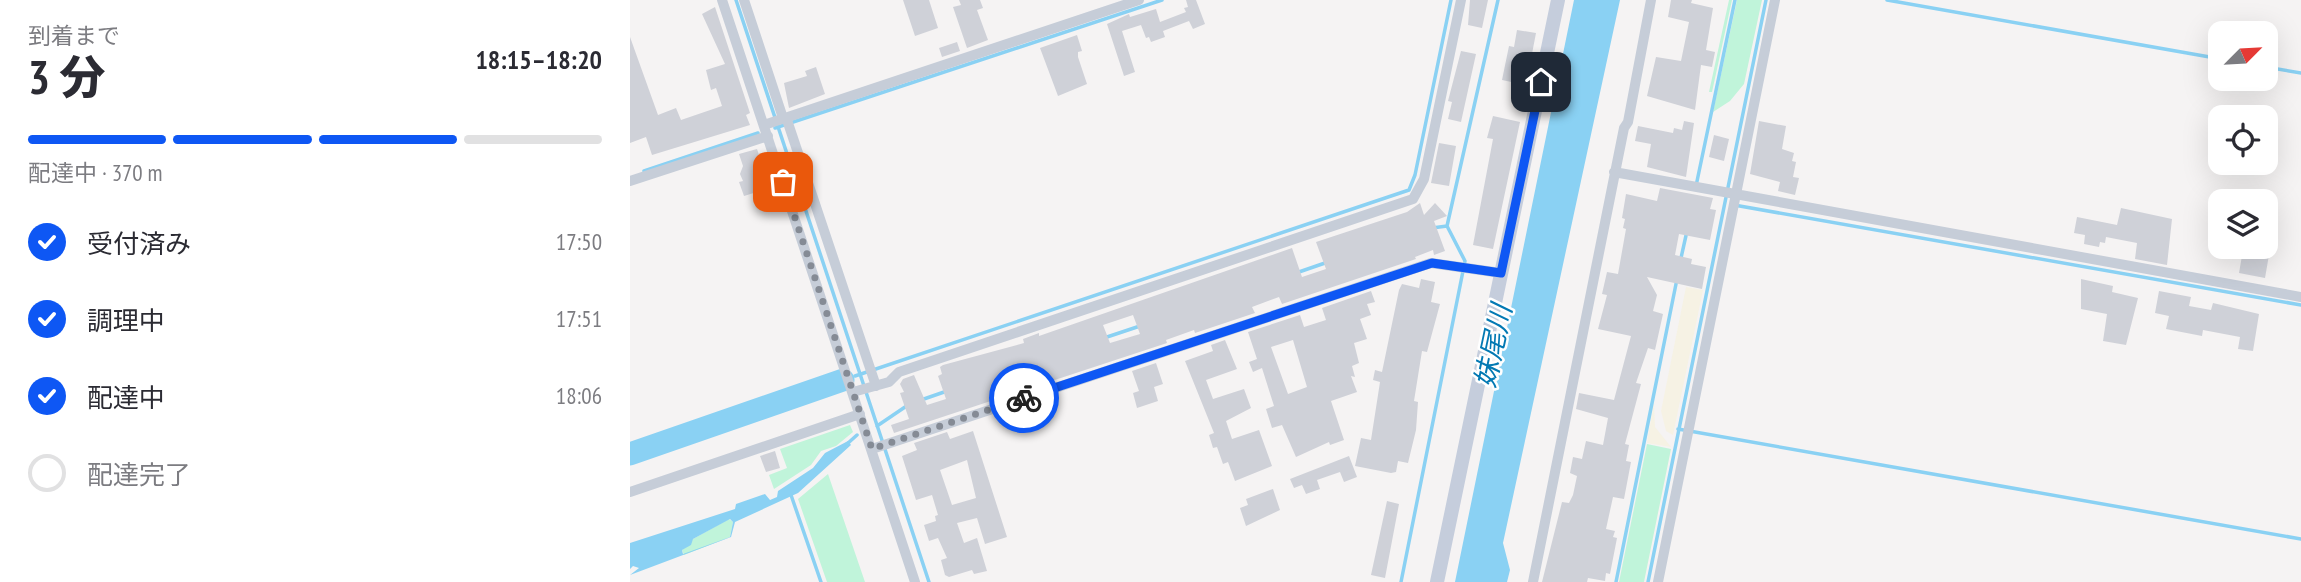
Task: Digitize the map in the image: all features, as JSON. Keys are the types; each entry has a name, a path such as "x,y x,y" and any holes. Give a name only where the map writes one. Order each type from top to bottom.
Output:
{"main road":[{"path":"1437,582 1558,0"}],"street":[{"path":"722,0 779,123 788,130 867,383 860,414 879,446 915,582"},
{"path":"744,0 779,123 867,383"},
{"path":"630,181 779,123 1139,0"},
{"path":"867,383 889,382 899,372 1413,199 1424,179 1461,0"},
{"path":"1533,582 1651,0"},
{"path":"1658,582 1731,199 1774,0"},
{"path":"1614,173 1696,188 1731,199 2301,297"},
{"path":"879,446 1432,263 1501,273"},
{"path":"630,492 860,414"}],"green space":[{"path":"1729,0 1732,0 1712,92 1709,92"},
{"path":"1737,0 1762,0 1744,84 1730,101 1713,112"},
{"path":"850,425 853,432 836,446 821,451 811,465 774,489 769,475 787,468 780,449"},
{"path":"1647,444 1671,449 1644,582 1619,582"},
{"path":"828,474 865,582 827,582 798,499"},
{"path":"729,519 733,522 730,537 684,555 682,550 693,539"}],"sand":[{"path":"1686,287 1703,290 1673,435 1666,431 1661,411"},
{"path":"1654,403 1655,427 1671,447 1647,443"}],"water":[{"name":"妹尾川","path":"1574,0 1620,0 1503,543 1510,570 1507,582 1455,582"},
{"path":"848,441 851,445 798,493 735,522 731,537 630,575 639,568 633,566 630,569 630,543 735,509 736,504 765,494 770,500 777,497 778,491 813,468 825,453","holes":["730,519 733,522 730,537 683,554 682,550 691,545 693,539"]}],"building":[{"path":"903,0 929,0 938,28 915,36"},
{"path":"959,0 980,0 983,8 977,10 988,40 967,48 953,7 961,5"},
{"path":"1186,0 1196,0 1205,24 1193,29 1189,21 1163,31 1165,37 1151,42 1149,37 1146,38 1141,25 1122,31 1135,72 1124,76 1107,24 1129,14 1130,17 1156,9 1160,22 1186,12"},
{"path":"1470,0 1488,0 1482,28 1468,25"},
{"path":"1671,0 1692,0 1691,3 1713,8 1706,50 1715,52 1712,67 1701,65 1695,110 1647,96 1656,57 1681,61 1689,22 1668,17"},
{"path":"715,7 750,113 746,115 750,125 652,155 646,137 630,143 630,37 658,115 676,108 681,120 722,106 716,88 711,90 706,70 725,64 702,14"},
{"path":"1517,30 1536,33 1525,90 1515,88 1516,83 1502,80 1509,46 1514,47"},
{"path":"1077,35 1082,51 1078,52 1078,57 1087,84 1058,96 1040,48"},
{"path":"957,42 960,51 942,57 939,48"},
{"path":"1461,51 1476,54 1461,122 1448,119 1452,102 1448,101"},
{"path":"816,67 825,94 789,108 784,83 807,76 805,71"},
{"path":"1493,116 1520,122 1493,249 1473,245 1493,139 1487,138"},
{"path":"1684,121 1694,123 1686,177 1647,167 1651,144 1635,141 1638,126 1673,133 1674,128 1682,130"},
{"path":"1759,121 1786,126 1782,149 1794,153 1792,161 1796,162 1793,177 1799,178 1795,195 1778,191 1780,182 1750,174"},
{"path":"1714,135 1729,139 1724,161 1709,157"},
{"path":"1439,143 1456,146 1449,186 1431,183"},
{"path":"757,149 766,175 762,177 766,189 744,196 739,182 743,181 740,174 743,166 739,154"},
{"path":"1660,188 1713,198 1710,209 1716,210 1710,240 1679,234 1675,255 1692,259 1691,264 1706,267 1702,289 1647,277 1657,295 1653,311 1663,314 1655,350 1648,348 1636,383 1641,384 1625,444 1629,445 1626,461 1631,462 1624,499 1613,497 1606,529 1615,531 1613,537 1617,538 1610,574 1606,573 1605,581 1588,578 1587,582 1542,582 1562,502 1569,503 1573,495 1577,476 1570,473 1573,457 1582,459 1586,441 1603,445 1608,418 1576,409 1579,393 1614,400 1631,336 1598,329 1607,295 1602,294 1607,272 1618,274 1626,229 1623,228 1625,219 1622,218 1626,194 1657,201"},
{"path":"1420,203 1424,215 1435,203 1447,216 1434,221 1445,251 1434,255 1433,250 1415,257 1416,259 1282,304 1279,297 1252,307 1255,313 1195,333 1194,330 1166,340 1167,343 894,433 891,425 909,419 900,393 904,392 900,384 903,379 914,375 927,405 946,399 938,376 942,374 940,367 943,365 1024,343 1023,339 1039,333 1039,336 1292,248 1302,277 1326,269 1316,242 1407,212","holes":["1133,315 1140,334 1110,343 1103,325"]},
{"path":"2121,208 2172,219 2167,265 2135,259 2137,243 2106,237 2105,243 2100,242 2099,247 2084,244 2085,235 2074,233 2077,217 2117,225"},
{"path":"2241,259 2268,259 2265,278 2239,273"},
{"path":"1421,279 1435,282 1431,302 1440,304 1427,352 1422,351 1414,401 1418,402 1416,430 1408,463 1398,461 1396,472 1391,473 1355,466 1361,438 1371,440 1380,382 1373,380 1375,370 1382,372 1399,290 1402,284 1419,288"},
{"path":"2081,279 2113,286 2112,292 2138,298 2126,345 2103,341 2107,314 2081,309"},
{"path":"1371,291 1375,302 1367,304 1371,315 1360,319 1367,339 1354,343 1359,363 1352,366 1355,377 1351,376 1357,392 1331,401 1344,440 1330,445 1329,442 1296,457 1282,425 1272,428 1266,409 1274,406 1262,368 1253,372 1249,362 1257,359 1248,332 1300,315 1304,327 1326,320 1322,308","holes":["1293,340 1307,387 1288,394 1271,347"]},
{"path":"2159,291 2191,297 2189,306 2211,310 2213,303 2259,314 2253,351 2238,349 2240,337 2203,330 2202,336 2166,329 2169,316 2155,313"},
{"path":"1225,340 1237,369 1206,380 1213,399 1244,389 1251,408 1226,421 1232,439 1259,430 1272,466 1235,481 1228,462 1223,464 1217,447 1213,448 1209,435 1214,433 1185,361 1213,351 1211,345"},
{"path":"1156,363 1163,384 1154,387 1158,401 1137,408 1133,393 1139,391 1132,371"},
{"path":"973,431 1007,537 985,544 977,518 957,523 964,543 977,538 987,571 974,574 972,570 949,577 945,575 941,560 947,558 938,538 929,541 924,525 936,521 935,516 938,515 932,495 916,500 902,456 917,450 914,443 947,432 950,439","holes":["967,460 976,498 952,505 940,470"]},
{"path":"775,451 780,468 766,472 760,456"},
{"path":"1349,456 1357,477 1344,482 1340,472 1317,480 1320,489 1306,494 1302,485 1294,488 1290,479"},
{"path":"1273,489 1280,510 1246,526 1240,508 1248,505 1246,499"},
{"path":"1387,501 1399,504 1385,578 1371,575"}],"waterway":[{"path":"736,0 929,582"},
{"path":"775,128 1162,0"},
{"path":"855,376 1409,190 1415,175 1451,0"},
{"path":"1401,582 1465,261 1447,226 1498,0"},
{"path":"1696,186 1735,0"},
{"path":"1648,582 1766,0"},
{"path":"1887,0 2208,57"},
{"path":"2278,69 2301,73"},
{"path":"644,171 758,133"},
{"path":"1734,205 2301,305"},
{"path":"1432,228 1447,226"},
{"path":"1681,258 1687,231"},
{"path":"1296,273 1325,263"},
{"path":"1616,582 1677,279"},
{"path":"1104,338 1140,326"},
{"path":"630,454 843,380"},
{"path":"921,400 947,391"},
{"path":"877,426 908,405"},
{"path":"1678,429 2301,539"},
{"path":"847,444 857,435"},
{"path":"791,495 821,582"}],"way so far":[{"path":"783,182 872,449 1024,398"}],"route":[{"path":"1024,398 1432,263 1501,273 1541,82"}]}
